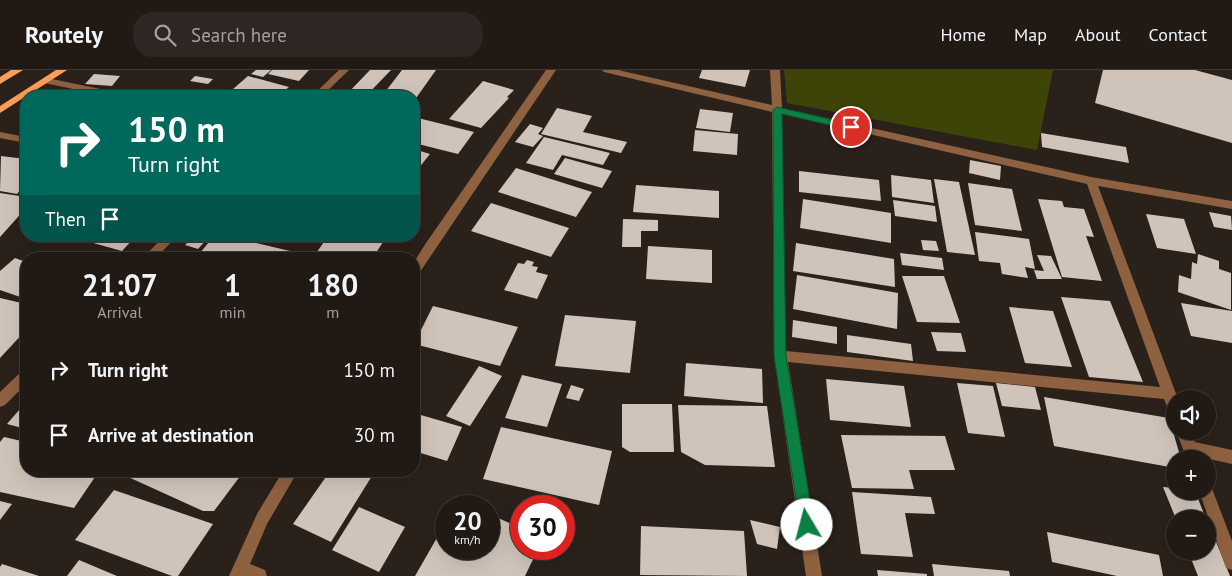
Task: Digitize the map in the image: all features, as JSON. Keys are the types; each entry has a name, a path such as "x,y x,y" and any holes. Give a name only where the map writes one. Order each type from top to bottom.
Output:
{"main road":[{"path":"0,81 18,70"},
{"path":"31,90 62,70"},
{"path":"0,110 20,97"}],"street":[{"path":"323,90 344,70"},
{"path":"420,262 551,70"},
{"path":"607,70 1091,181 1232,205"},
{"path":"775,70 780,356 814,576"},
{"path":"47,80 93,90"},
{"path":"0,135 20,139"},
{"path":"1091,181 1168,390"},
{"path":"155,252 165,242"},
{"path":"780,356 1166,394"},
{"path":"2,395 20,381"},
{"path":"1216,455 1232,456"},
{"path":"259,576 238,572 262,519 287,477"},
{"path":"1209,500 1232,562"}],"green space":[{"path":"784,70 1053,70 1037,150 787,103"}],"building":[{"path":"256,70 271,70 263,77 251,74"},
{"path":"272,70 309,70 299,81 268,74"},
{"path":"370,70 391,70 372,90 351,90"},
{"path":"402,70 436,70 420,93 420,90 387,90"},
{"path":"702,70 750,70 745,87 699,78"},
{"path":"1103,70 1195,70 1232,80 1232,143 1095,103"},
{"path":"94,74 120,76 112,86 85,84"},
{"path":"195,76 213,79 208,84 190,81"},
{"path":"248,76 289,87 285,90 232,90"},
{"path":"483,81 514,90 481,128 449,119"},
{"path":"557,108 592,116 583,132 627,142 621,153 541,134"},
{"path":"700,109 733,113 730,132 696,128"},
{"path":"420,118 474,132 458,154 420,144"},
{"path":"530,124 543,128 538,134 543,136 533,147 515,142"},
{"path":"695,130 738,134 737,155 693,151"},
{"path":"1041,133 1126,147 1129,163 1042,147"},
{"path":"544,137 610,153 603,165 562,155 553,170 526,163"},
{"path":"420,151 430,154 420,166"},
{"path":"1,156 20,158 20,190 17,194 0,191"},
{"path":"565,158 612,171 602,188 554,174"},
{"path":"970,160 1001,166 1000,180 969,173"},
{"path":"516,168 592,192 576,217 498,192"},
{"path":"799,171 879,180 881,201 799,192"},
{"path":"891,175 931,180 934,203 892,197"},
{"path":"934,179 959,182 975,255 947,252"},
{"path":"968,183 1012,189 1022,231 975,225"},
{"path":"636,185 719,191 719,218 633,212"},
{"path":"0,193 20,196 20,215 0,237"},
{"path":"803,199 891,213 891,243 800,228"},
{"path":"1038,199 1062,201 1064,207 1084,209 1094,237 1086,236 1102,281 1062,277"},
{"path":"893,200 935,206 937,222 895,216"},
{"path":"491,203 569,228 551,257 471,231"},
{"path":"1209,212 1231,216 1232,230 1214,227"},
{"path":"1146,214 1184,219 1196,254 1157,248"},
{"path":"623,219 658,220 658,231 641,231 641,247 622,247"},
{"path":"975,232 1029,239 1035,269 1025,267 1028,278 1002,274 1000,263 979,261"},
{"path":"921,240 936,241 939,251 923,250"},
{"path":"90,242 130,242 122,251"},
{"path":"188,242 204,242 198,249 185,245"},
{"path":"209,242 252,242 290,251 289,252 201,252"},
{"path":"324,242 383,242 377,252 317,252"},
{"path":"796,243 894,259 895,287 793,271"},
{"path":"648,246 712,250 712,283 646,279"},
{"path":"900,253 942,258 944,270 902,265"},
{"path":"1198,254 1219,261 1219,269 1231,273 1231,310 1178,292 1179,275 1191,279 1192,262 1197,264"},
{"path":"1037,255 1051,256 1062,279 1037,279 1034,270 1044,271"},
{"path":"15,258 20,260 20,297 0,290 0,271"},
{"path":"527,260 534,262 532,266 538,267 536,272 548,275 537,299 504,290 518,263 524,264"},
{"path":"797,275 898,293 897,329 793,309"},
{"path":"902,276 944,276 960,323 917,322"},
{"path":"1061,297 1110,301 1143,382 1089,377"},
{"path":"0,298 20,303 20,336 0,358"},
{"path":"1181,303 1232,311 1232,343 1191,336"},
{"path":"433,306 518,327 500,366 420,346 420,332"},
{"path":"1009,307 1053,311 1072,367 1025,363"},
{"path":"565,315 636,321 630,373 555,366"},
{"path":"793,320 837,327 837,344 792,337"},
{"path":"931,332 961,333 966,352 937,351"},
{"path":"847,335 911,344 913,361 847,352"},
{"path":"686,363 762,369 763,403 684,396"},
{"path":"479,366 502,376 470,426 446,416"},
{"path":"522,375 562,384 547,427 505,418"},
{"path":"826,379 904,386 911,427 830,420"},
{"path":"957,383 993,386 1005,437 968,433"},
{"path":"996,383 1035,387 1041,410 1002,406"},
{"path":"571,385 584,389 579,401 566,398"},
{"path":"1044,397 1166,417 1166,440 1175,440 1178,450 1166,450 1166,466 1054,446"},
{"path":"622,404 672,404 674,452 630,452 622,447"},
{"path":"678,405 767,406 775,467 705,465 681,452"},
{"path":"20,409 20,427 7,424"},
{"path":"420,415 462,427 447,461 420,453"},
{"path":"501,427 612,451 599,505 575,500 575,495 554,495 483,479"},
{"path":"841,435 945,436 955,470 909,470 914,489 852,488"},
{"path":"4,437 20,441 20,477 95,477 74,508 0,492 0,442"},
{"path":"128,477 240,477 214,511 203,511"},
{"path":"326,477 371,477 331,542 293,524"},
{"path":"114,490 213,524 178,576 172,576 75,540"},
{"path":"852,492 931,497 935,514 905,513 913,557 861,554"},
{"path":"1168,500 1199,500 1202,510 1172,510"},
{"path":"0,501 12,504 0,520"},
{"path":"359,507 405,527 379,572 332,550"},
{"path":"500,519 510,523 510,560 533,560 525,576 415,576 435,541 435,560 500,560"},
{"path":"750,520 780,527 777,549 757,544"},
{"path":"641,526 744,531 747,576 640,575"},
{"path":"1047,532 1159,555 1163,576 1117,576 1052,562"},
{"path":"1216,542 1230,576 1198,576 1192,560 1216,560"},
{"path":"79,560 117,576 67,576"},
{"path":"2,564 39,576 0,576"},
{"path":"932,564 1009,571 1010,576 934,576"},
{"path":"877,570 927,574 927,576 878,576"}],"route":[{"path":"807,525 780,356 777,110 851,127"}]}
